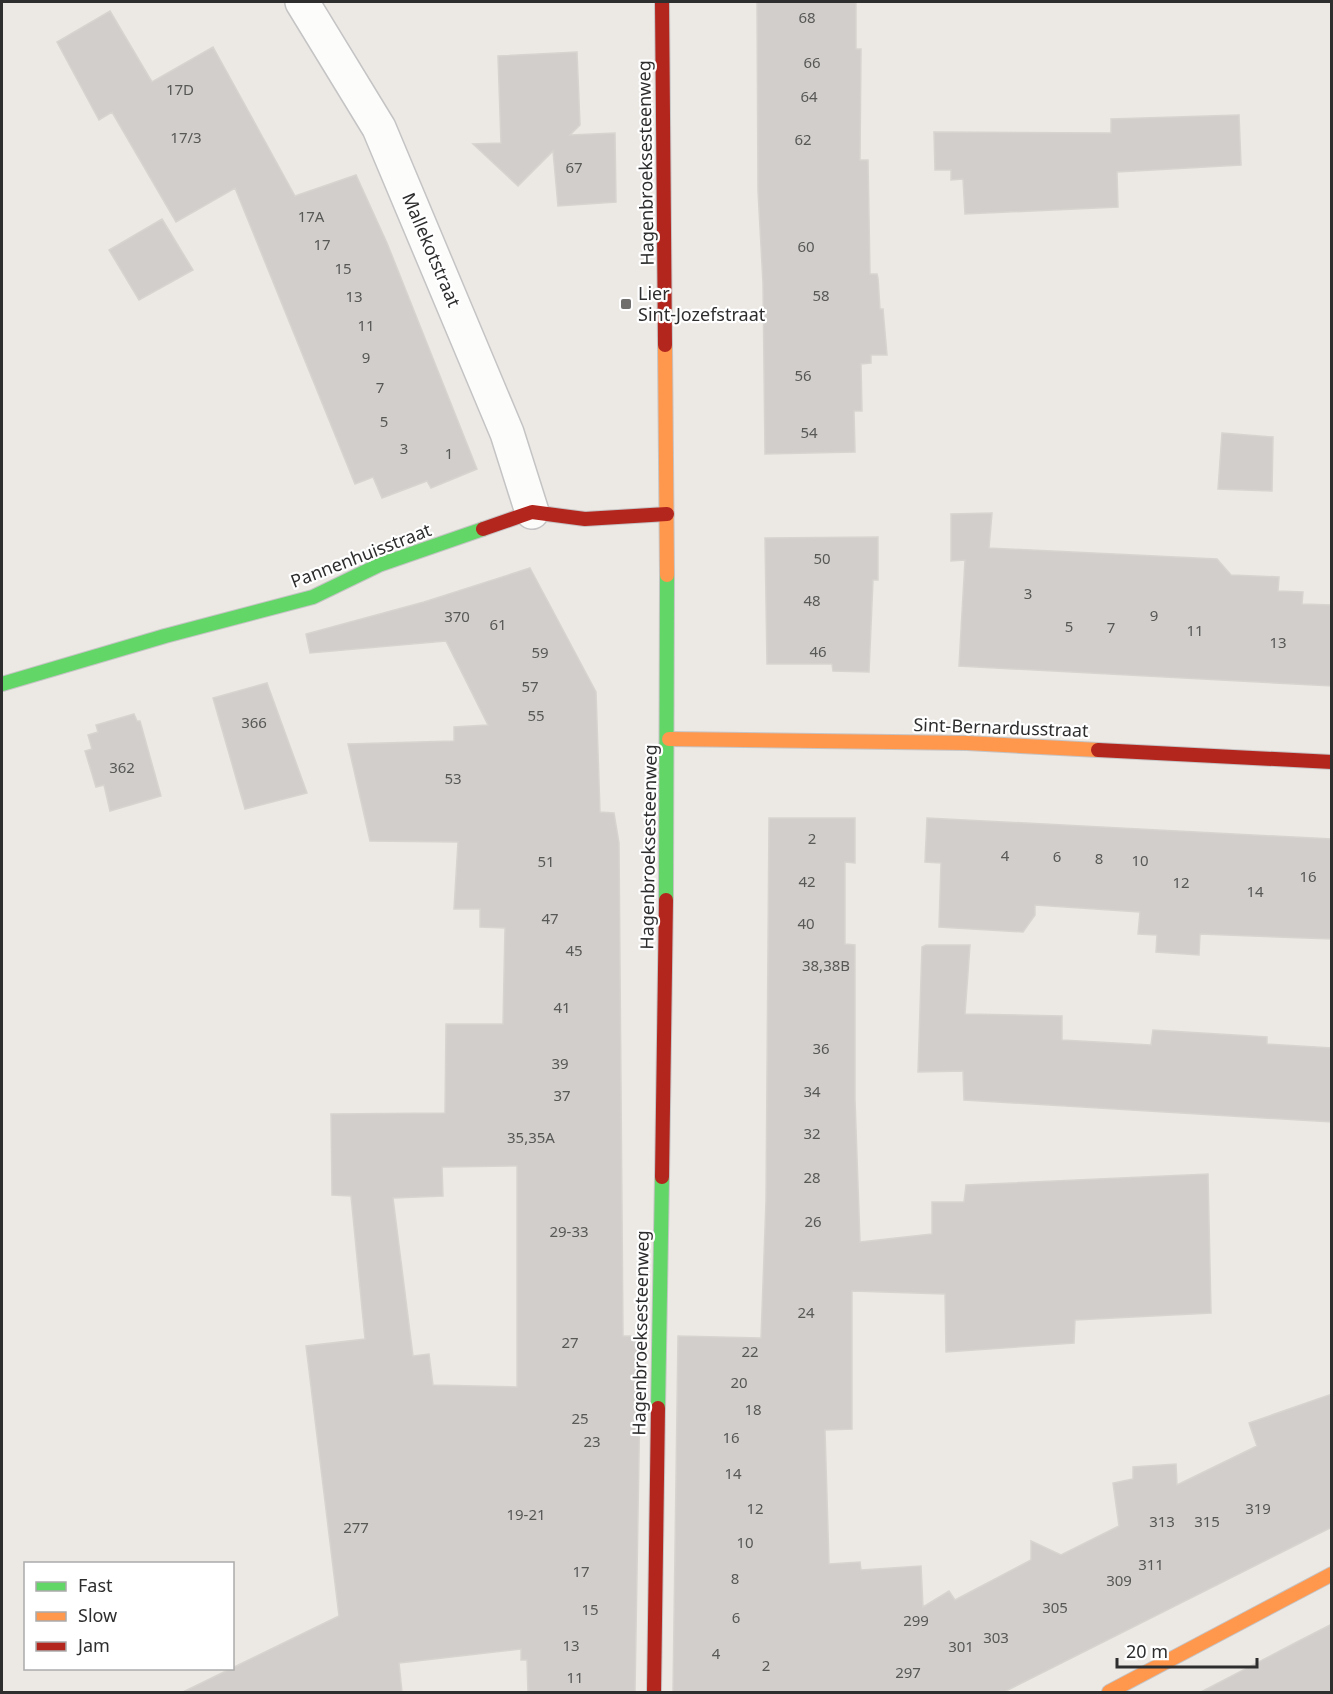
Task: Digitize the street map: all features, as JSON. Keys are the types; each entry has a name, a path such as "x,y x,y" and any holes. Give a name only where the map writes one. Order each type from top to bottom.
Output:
{"street":[{"name":"Mallekotstraat","path":"302,2 379,128 507,433 532,512"},
{"name":"Hagenbroeksesteenweg","path":"654,1692 669,739 662,2"},
{"name":"Pannenhuisstraat","path":"2,684 216,621 313,597 379,565 532,512 585,519 667,514"},
{"name":"Sint-Bernardusstraat","path":"669,739 968,743 1332,762"},
{"path":"1108,1692 1332,1574"}],"building":[{"path":"757,2 856,2 856,49 861,49 860,160 868,160 870,274 877,274 878,278 887,355 871,355 871,363 861,364 862,411 854,411 855,452 765,454 763,283 758,191"},
{"path":"110,11 152,82 213,47 295,196 356,175 387,243 477,469 431,488 427,481 382,498 373,477 355,484 235,188 176,222 112,112 99,120 57,42"},
{"path":"577,52 580,125 570,135 615,133 616,202 558,206 553,151 518,186 473,144 501,143 498,56"},
{"path":"1239,115 1241,165 1117,172 1118,207 965,214 963,179 951,180 951,170 935,170 934,132 1111,133 1111,119"},
{"path":"162,219 193,270 139,300 109,250"},
{"path":"1222,433 1273,437 1272,491 1218,489"},
{"path":"992,513 989,548 1217,559 1231,575 1279,577 1278,591 1303,592 1302,604 1332,605 1332,686 959,666 965,560 951,561 951,514"},
{"path":"878,537 878,580 873,580 869,672 833,671 832,664 767,664 765,538"},
{"path":"530,568 596,692 600,812 614,813 619,843 623,1336 641,1336 635,1692 528,1692 527,1660 521,1660 521,1649 399,1663 402,1692 183,1692 228,1670 234,1670 234,1667 339,1616 306,1346 365,1339 351,1196 332,1195 331,1114 445,1113 446,1024 503,1024 505,928 480,927 480,909 454,909 458,842 370,841 348,744 454,741 454,727 488,725 446,641 310,653 306,634 424,602","holes":["517,1166 517,1387 433,1385 429,1354 413,1356 393,1198 443,1196 442,1167"]},
{"path":"267,683 307,793 245,809 213,698"},
{"path":"134,714 137,721 140,721 161,796 110,811 104,785 96,787 85,751 92,749 88,735 98,732 96,725"},
{"path":"769,818 855,818 855,863 845,862 845,944 855,945 855,1100 860,1242 932,1234 932,1202 964,1202 966,1185 1208,1174 1211,1313 1075,1320 1074,1343 946,1352 945,1294 852,1291 852,1429 825,1430 829,1564 860,1562 861,1570 921,1566 923,1607 949,1591 955,1600 1031,1560 1031,1541 1061,1555 1119,1526 1113,1483 1133,1479 1133,1467 1176,1464 1177,1485 1257,1446 1249,1423 1332,1394 1332,1527 1004,1692 673,1692 678,1336 761,1338 766,1201"},
{"path":"927,818 1332,839 1332,939 1200,934 1199,955 1156,952 1157,935 1138,934 1140,912 1035,905 1035,915 1023,932 939,927 941,863 925,862"},
{"path":"926,945 970,945 965,1014 1062,1016 1062,1040 1151,1045 1153,1030 1267,1037 1267,1044 1332,1048 1332,1122 964,1100 963,1071 918,1072 922,947"},
{"path":"1332,1624 1332,1692 1201,1692 1295,1643"}],"traffic: fast":[{"path":"2,684 165,636 313,597 379,565 483,529"},
{"path":"666,900 667,575"},
{"path":"658,1408 662,1177"}],"traffic: slow":[{"path":"665,345 667,575"},
{"path":"669,739 967,743 1098,750"},
{"path":"1109,1692 1332,1574"}],"traffic: jam":[{"path":"662,2 665,345"},
{"path":"483,529 532,512 585,519 667,514"},
{"path":"1098,750 1332,762"},
{"path":"662,1177 666,900"},
{"path":"654,1692 658,1408"}],"place":[{"name":"Lier Sint-Jozefstraat","path":"626,304"}]}
